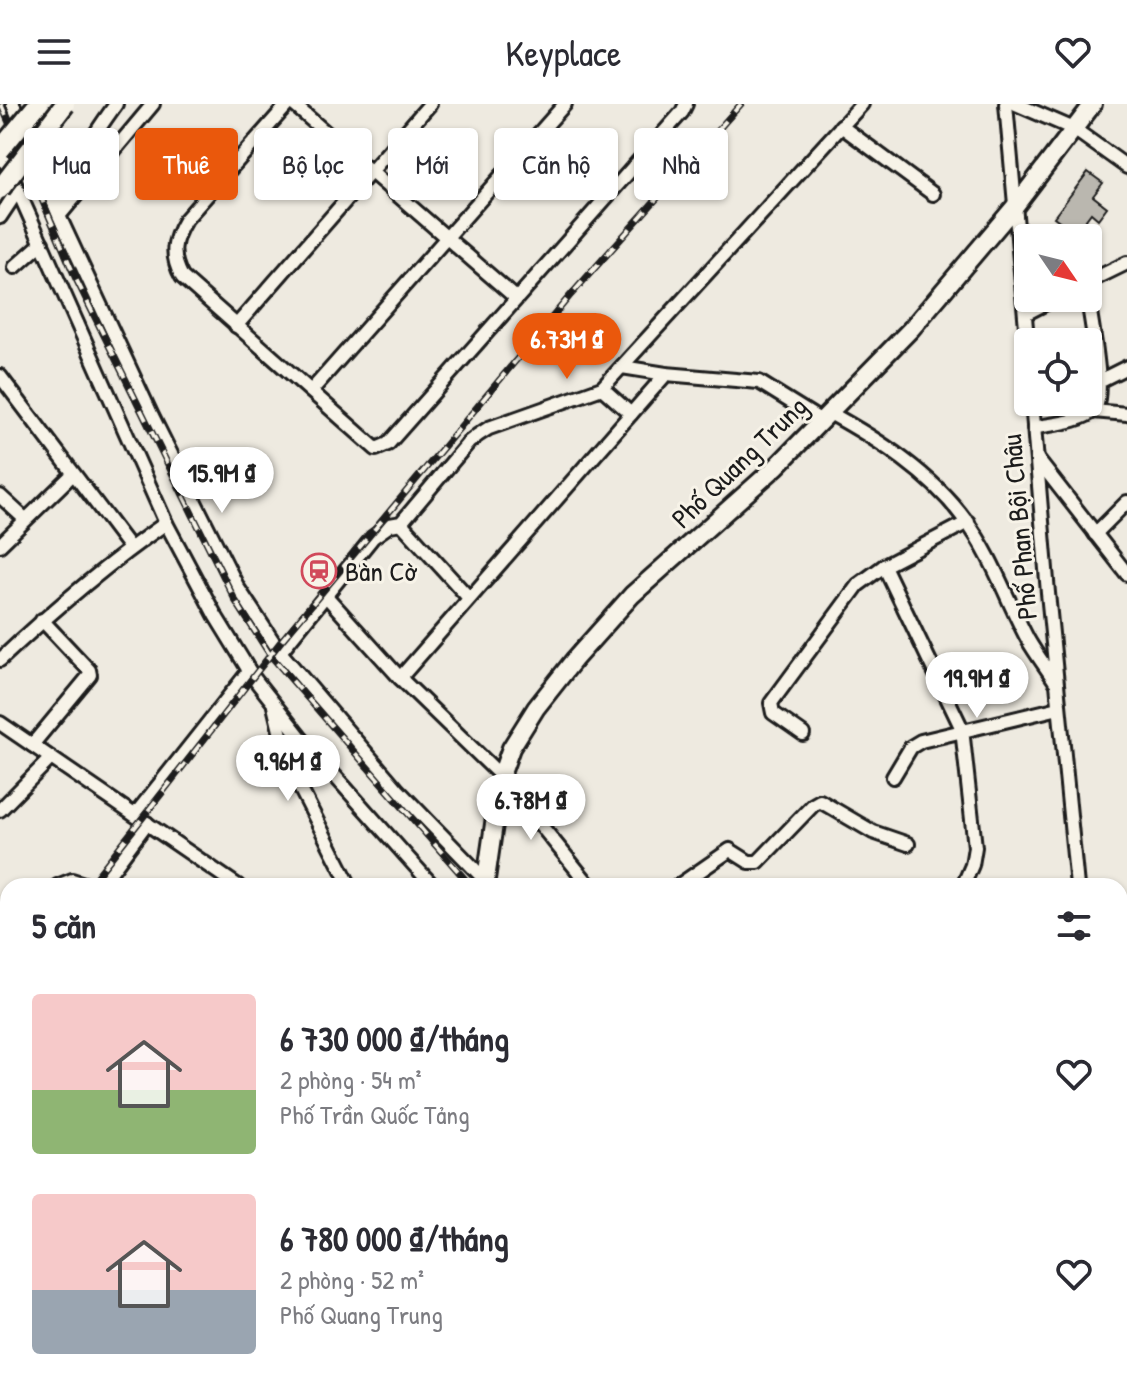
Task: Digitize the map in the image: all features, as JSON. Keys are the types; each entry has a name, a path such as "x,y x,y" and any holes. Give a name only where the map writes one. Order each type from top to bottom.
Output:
{"highway":[{"path":"0,150 38,104"},
{"path":"9,189 65,104"}],"main road":[{"name":"Phố Quang Trung","path":"488,878 501,776 511,748 536,708 632,595 777,466 911,329 1016,205 1093,104"}],"street":[{"path":"13,104 59,216 152,416 238,588 280,652 398,790 481,878"},
{"path":"59,216 68,182 87,145 116,104"},
{"path":"59,216 153,104"},
{"path":"319,128 290,104 185,220 173,248 175,264 182,277 370,446 382,448 686,104"},
{"path":"372,171 430,104"},
{"path":"311,391 565,104"},
{"path":"280,652 373,537 390,525 401,523 469,442 489,428 602,388 862,104"},
{"path":"1006,104 1026,328"},
{"path":"1016,104 1074,129 1127,167"},
{"path":"841,126 933,194"},
{"path":"0,150 9,189 42,243 166,523 215,615 249,671 273,703 426,878"},
{"path":"372,173 516,298"},
{"path":"0,217 9,189"},
{"path":"236,326 346,200"},
{"path":"15,267 42,243"},
{"path":"1102,275 1127,263"},
{"path":"1025,314 1029,312"},
{"path":"622,367 759,382 919,471 968,522 1028,641 1057,683"},
{"path":"1102,380 1127,367"},
{"path":"400,678 666,374"},
{"path":"0,376 130,548"},
{"path":"602,388 631,414"},
{"path":"1102,412 1127,414"},
{"name":"Phố Phan Bội Châu","path":"1033,416 1076,878"},
{"path":"1034,428 1076,416"},
{"path":"1037,459 1127,574"},
{"path":"0,545 73,474"},
{"path":"0,496 25,519"},
{"path":"1095,534 1127,502"},
{"path":"803,734 773,713 771,703 849,595 884,566 968,522"},
{"path":"0,660 42,620 130,548 166,523"},
{"path":"401,523 469,598"},
{"path":"884,566 962,729 975,847 966,878"},
{"path":"327,597 400,678 501,776 584,878"},
{"path":"32,745 90,675 89,670 42,620"},
{"path":"135,815 249,671"},
{"path":"273,703 284,755 346,878"},
{"path":"893,777 911,747 921,741 1059,708"},
{"path":"0,723 226,878"},
{"path":"0,810 51,758"},
{"path":"690,878 730,850 749,862 758,862 820,801 873,832 908,844"},
{"path":"106,878 147,823"}],"building":[{"path":"1088,172 1103,183 1093,196 1107,207 1098,219 1091,213 1083,224 1064,224 1054,217"}],"railway":[{"path":"1,104 76,279 235,600 270,655 464,878"},
{"path":"95,878 282,640 569,297 741,104"}],"place":[{"name":"Bàn Cờ","path":"319,571"}]}
